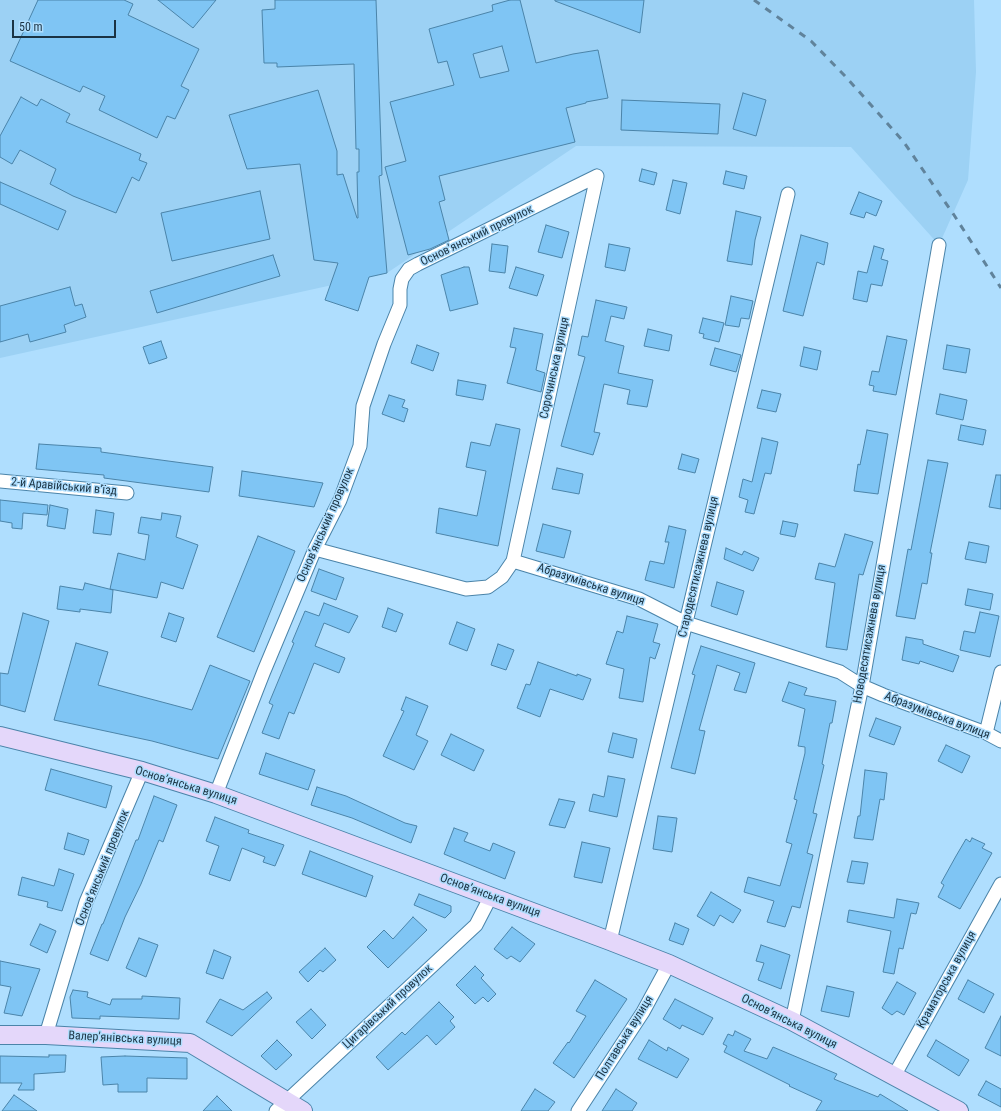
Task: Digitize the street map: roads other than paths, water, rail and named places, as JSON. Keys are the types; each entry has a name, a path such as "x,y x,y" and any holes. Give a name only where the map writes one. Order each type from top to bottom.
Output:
{"street":[{"name":"Основ’янський провулок","path":"216,794 264,671 315,549 340,500 360,446 363,406 384,344 400,305 400,289 402,279 409,269 597,176"},
{"name":"Сорочинська вулиця","path":"513,561 597,176"},
{"name":"Стародесятисажнева вулиця","path":"610,941 788,194"},
{"name":"Новодесятисажнева вулиця","path":"792,1021 862,686 939,245"},
{"name":"2-й Аравійський в’їзд","path":"0,481 127,492"},
{"path":"315,549 466,589 488,587 502,577 513,561"},
{"name":"Абразумівська вулиця","path":"513,561 639,598 686,623 840,672 862,686 986,733 1001,741"},
{"path":"986,733 1001,672"},
{"name":"Основ’янська вулиця","path":"0,736 142,772 216,794 669,964 792,1021 959,1111"},
{"name":"Основ’янський провулок","path":"46,1035 86,902 142,772"},
{"name":"Краматорська вулиця","path":"894,1076 1001,884"},
{"name":"Цигарівський провулок","path":"281,1106 476,925 491,896"},
{"name":"Полтавська вулиця","path":"578,1111 643,1012 669,964"},
{"name":"Валер’янівська вулиця","path":"0,1035 46,1035 190,1043 281,1106 303,1111"}],"railway":[{"path":"754,0 811,41 846,77 903,141 954,215 1001,288"}]}
